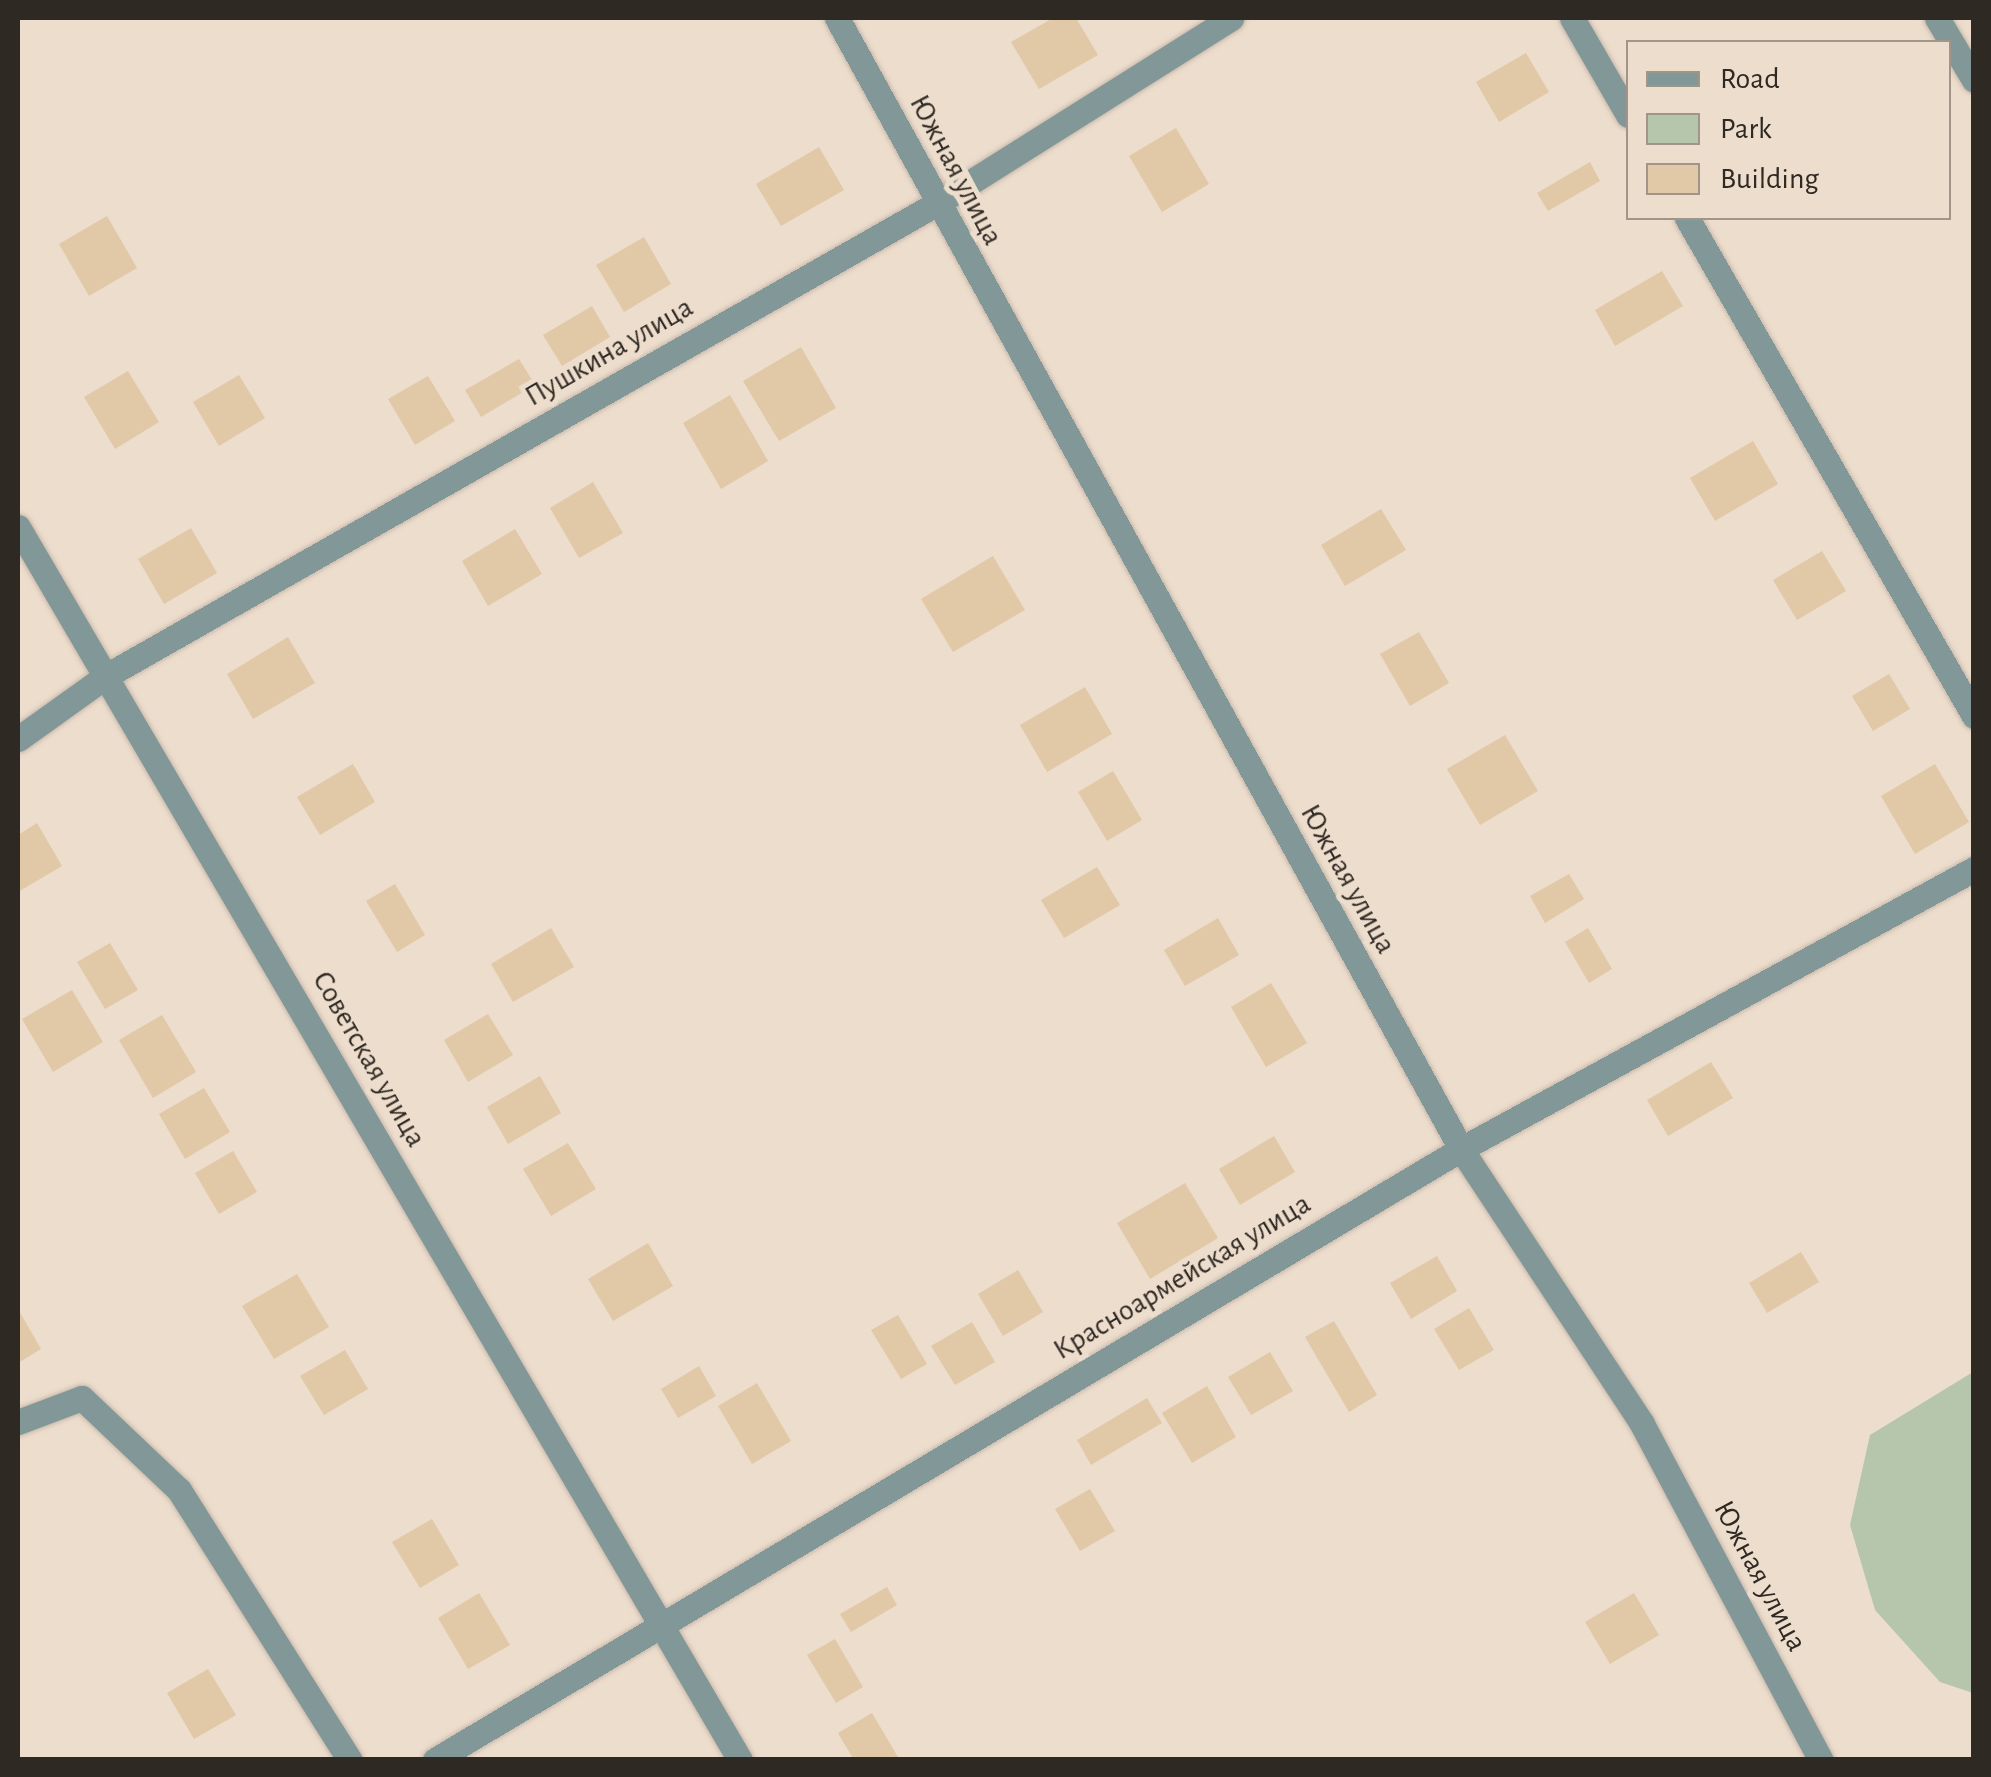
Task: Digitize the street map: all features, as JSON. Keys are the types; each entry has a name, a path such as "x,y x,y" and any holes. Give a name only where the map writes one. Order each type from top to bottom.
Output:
{"street":[{"name":"Южная улица","path":"838,18 936,204 1461,1149 1642,1424 1821,1760"},
{"name":"Пушкина улица","path":"18,739 106,676 936,204 1231,18"},
{"path":"1572,18 1626,112"},
{"path":"1937,18 1950,40"},
{"path":"1951,41 1974,80"},
{"path":"1688,220 1974,716"},
{"name":"Советская улица","path":"18,528 740,1760"},
{"name":"Красноармейская улица","path":"435,1760 1461,1149 1974,869"},
{"path":"18,1422 82,1398 178,1490 350,1760"}],"green space":[{"path":"1973,1372 1973,1693 1940,1682 1875,1610 1850,1525 1870,1435"}],"building":[{"path":"1053,18 1076,18 1098,55 1039,89 1011,42"},
{"path":"1526,53 1549,92 1499,122 1476,82"},
{"path":"1176,128 1209,184 1162,212 1129,156"},
{"path":"819,147 844,190 781,226 756,184"},
{"path":"1590,162 1600,181 1548,211 1537,193"},
{"path":"107,216 137,268 89,296 59,244"},
{"path":"644,237 671,284 624,312 596,265"},
{"path":"1662,271 1683,306 1615,346 1595,310"},
{"path":"592,306 610,337 562,366 543,335"},
{"path":"801,347 836,408 779,441 743,381"},
{"path":"519,359 535,385 481,417 465,390"},
{"path":"128,371 159,422 115,449 84,397"},
{"path":"239,375 265,418 219,446 193,402"},
{"path":"428,376 455,421 415,445 388,399"},
{"path":"730,395 768,461 721,489 683,423"},
{"path":"1753,441 1778,484 1715,521 1690,478"},
{"path":"593,482 623,533 579,558 550,508"},
{"path":"1381,509 1406,550 1345,586 1321,545"},
{"path":"191,528 217,573 164,604 138,559"},
{"path":"515,529 542,574 488,606 462,561"},
{"path":"1822,551 1846,591 1797,620 1773,580"},
{"path":"993,556 1025,610 953,652 921,599"},
{"path":"1419,632 1449,683 1410,706 1380,654"},
{"path":"288,637 315,683 253,719 227,674"},
{"path":"1889,674 1910,709 1873,731 1852,696"},
{"path":"1085,687 1112,734 1047,772 1020,725"},
{"path":"1505,735 1538,791 1480,825 1447,769"},
{"path":"353,764 375,802 320,835 297,797"},
{"path":"1935,764 1969,822 1915,854 1881,796"},
{"path":"1113,771 1142,820 1107,841 1078,792"},
{"path":"37,823 62,866 18,892 18,835"},
{"path":"1097,867 1120,905 1064,938 1041,900"},
{"path":"1569,874 1584,899 1545,923 1530,896"},
{"path":"395,884 425,935 397,952 366,901"},
{"path":"1218,918 1239,955 1185,986 1164,950"},
{"path":"551,928 574,967 513,1002 491,964"},
{"path":"1588,928 1612,969 1589,983 1565,942"},
{"path":"110,943 138,990 105,1009 77,962"},
{"path":"1271,983 1307,1043 1266,1067 1231,1007"},
{"path":"72,990 103,1042 53,1072 22,1019"},
{"path":"488,1014 513,1055 468,1082 444,1040"},
{"path":"162,1015 196,1072 153,1098 119,1040"},
{"path":"1711,1062 1733,1098 1668,1136 1647,1100"},
{"path":"540,1076 561,1113 508,1144 487,1107"},
{"path":"204,1088 230,1132 185,1159 159,1114"},
{"path":"1274,1136 1295,1172 1240,1205 1219,1169"},
{"path":"568,1143 596,1189 551,1216 523,1169"},
{"path":"233,1151 257,1192 219,1214 195,1173"},
{"path":"1185,1183 1218,1238 1150,1279 1117,1223"},
{"path":"648,1243 673,1286 613,1321 588,1279"},
{"path":"1801,1252 1819,1282 1767,1313 1749,1283"},
{"path":"1437,1256 1457,1291 1411,1319 1390,1283"},
{"path":"1018,1270 1043,1312 1003,1336 978,1294"},
{"path":"297,1274 329,1327 274,1359 242,1306"},
{"path":"1469,1308 1494,1350 1459,1370 1434,1329"},
{"path":"18,1309 41,1349 18,1363"},
{"path":"898,1315 927,1364 901,1379 871,1330"},
{"path":"1334,1321 1377,1395 1349,1412 1305,1337"},
{"path":"972,1322 995,1362 955,1385 931,1346"},
{"path":"345,1350 368,1389 324,1415 300,1376"},
{"path":"1270,1352 1293,1391 1251,1415 1228,1377"},
{"path":"699,1366 716,1396 678,1418 661,1389"},
{"path":"757,1383 791,1441 752,1464 718,1406"},
{"path":"1207,1386 1236,1437 1192,1463 1162,1413"},
{"path":"1147,1398 1162,1423 1091,1465 1077,1440"},
{"path":"1090,1489 1115,1531 1080,1551 1055,1509"},
{"path":"432,1519 459,1565 420,1588 392,1542"},
{"path":"887,1587 897,1605 851,1632 840,1614"},
{"path":"479,1593 510,1645 468,1669 438,1618"},
{"path":"1634,1593 1659,1635 1610,1664 1585,1622"},
{"path":"835,1639 863,1687 836,1703 807,1655"},
{"path":"208,1669 236,1715 194,1739 167,1693"},
{"path":"872,1713 898,1757 895,1760 854,1760 838,1733"}]}
